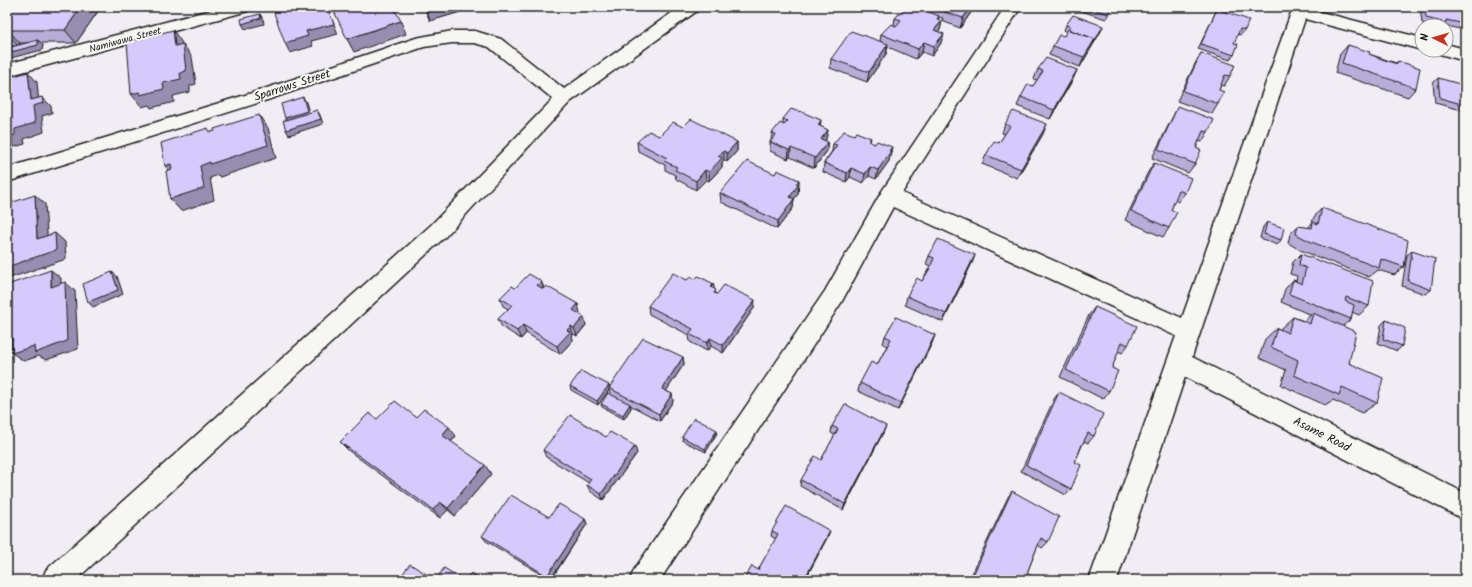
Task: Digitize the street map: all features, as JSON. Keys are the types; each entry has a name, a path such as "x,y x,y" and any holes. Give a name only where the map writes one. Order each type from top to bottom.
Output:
{"street":[{"name":"Namiwawa Street","path":"7,70 239,7"},
{"path":"56,580 438,231 564,98 691,7"},
{"path":"644,580 833,297 889,196 1013,7"},
{"path":"1103,580 1301,9 1414,42"},
{"name":"Sparrows Street","path":"7,175 261,96 422,42 452,37 475,37 495,43 564,98"},
{"path":"1454,52 1465,55"},
{"path":"889,196 1189,331"},
{"name":"Asame Road","path":"1179,362 1465,507"}],"building":[{"path":"15,7 81,7 65,30 7,31 7,9 13,9"},
{"path":"297,7 299,13 307,10 306,7 327,7 334,24 306,31 308,36 285,43 274,13"},
{"path":"332,7 393,7 401,21 347,39"},
{"path":"425,7 441,7 427,11"},
{"path":"906,7 917,11 919,8 939,16 937,19 942,21 934,30 944,34 934,46 924,42 918,49 881,34 891,24 896,26 901,20 895,18"},
{"path":"941,7 971,7 963,18 944,12 946,9"},
{"path":"1088,7 1112,7 1108,14"},
{"path":"1425,7 1451,7 1465,10 1465,24 1454,22 1454,18 1426,18"},
{"path":"1217,9 1249,20 1245,30 1240,29 1234,43 1238,44 1234,55 1201,44"},
{"path":"260,14 261,18 242,24 241,19"},
{"path":"1073,15 1103,26 1093,44 1095,39 1069,30 1071,27 1066,25"},
{"path":"1068,29 1095,39 1084,57 1053,46 1059,35 1064,36"},
{"path":"173,30 175,46 183,44 186,71 180,73 181,79 163,83 164,89 140,95 140,92 131,94 127,42"},
{"path":"851,31 888,44 869,72 831,59"},
{"path":"38,40 38,45 7,53 7,48"},
{"path":"1348,45 1370,52 1369,54 1397,64 1398,61 1420,68 1416,88 1342,63"},
{"path":"1201,53 1235,65 1230,76 1225,75 1219,90 1224,92 1218,104 1183,91"},
{"path":"1046,58 1077,70 1054,110 1021,97 1028,84 1033,86 1043,71 1038,69"},
{"path":"28,72 31,100 42,97 43,103 33,106 35,123 15,129 15,135 7,137 7,78"},
{"path":"1438,78 1460,84 1460,87 1465,88 1465,105 1440,98"},
{"path":"303,97 307,111 285,118 281,104"},
{"path":"1178,106 1214,120 1208,132 1203,131 1196,148 1201,150 1195,164 1158,149"},
{"path":"791,109 821,120 818,125 828,130 821,139 828,142 815,158 791,148 789,150 770,142 776,135 772,133 780,123 784,125 788,121 783,119"},
{"path":"317,110 321,119 286,130 283,121"},
{"path":"1013,111 1047,124 1021,169 986,155 994,141 999,143 1010,126 1005,124"},
{"path":"259,115 268,145 200,166 204,188 170,199 166,171 172,169 171,164 165,166 161,143 208,128 210,132 215,131 214,129"},
{"path":"691,119 737,142 727,153 724,151 718,156 722,158 709,172 705,170 696,181 675,170 677,167 664,161 667,158 637,142 649,131 659,136 673,122 683,127"},
{"path":"844,131 854,135 856,132 871,138 868,141 875,144 877,141 892,147 889,151 891,151 878,170 870,167 865,174 851,168 847,173 824,163 837,145 833,144"},
{"path":"747,161 775,174 777,170 799,180 796,184 798,185 790,197 794,199 778,221 720,193"},
{"path":"1154,163 1191,178 1185,193 1179,190 1171,210 1177,212 1169,228 1131,211"},
{"path":"35,195 37,239 55,233 56,250 7,267 7,204"},
{"path":"1322,208 1408,240 1404,267 1381,259 1379,268 1309,241 1296,234 1298,226 1312,228 1313,222 1318,224"},
{"path":"1267,222 1284,228 1281,240 1264,234"},
{"path":"938,239 975,255 946,314 907,296 917,278 922,281 929,270 934,258 929,256"},
{"path":"1412,251 1435,259 1431,290 1408,281"},
{"path":"1301,254 1373,281 1369,306 1346,297 1345,301 1354,305 1351,319 1289,294 1293,280 1302,284 1306,268 1299,265"},
{"path":"51,270 51,287 65,282 67,341 35,353 34,346 12,353 12,338 7,340 7,314 10,313 10,284"},
{"path":"112,272 118,290 88,302 83,284"},
{"path":"673,273 687,280 690,277 695,279 698,276 714,284 711,287 716,290 714,293 717,294 724,285 755,300 723,345 710,338 707,343 689,334 693,329 648,306"},
{"path":"529,274 541,281 537,285 543,289 546,286 578,304 573,310 584,317 574,328 571,326 567,330 570,332 557,346 523,325 517,331 498,319 512,305 500,298 512,286 515,288"},
{"path":"10,288 10,313 7,314 7,289"},
{"path":"1095,307 1137,326 1128,345 1122,342 1112,368 1118,371 1109,391 1066,370"},
{"path":"1313,313 1356,332 1349,363 1383,378 1377,403 1342,387 1339,395 1294,375 1298,360 1271,347 1277,328 1288,333 1293,317 1310,324"},
{"path":"896,317 935,335 901,403 860,383 871,362 877,365 891,339 885,336"},
{"path":"1386,320 1405,328 1402,346 1383,339"},
{"path":"643,338 683,357 662,389 672,394 659,414 609,388"},
{"path":"581,371 609,385 597,401 570,386"},
{"path":"1059,392 1103,414 1094,436 1088,433 1081,447 1075,462 1081,465 1071,489 1026,465"},
{"path":"608,393 630,404 623,415 601,404"},
{"path":"395,401 416,417 424,409 449,427 442,435 485,465 448,508 440,502 433,510 340,442 369,413 377,419"},
{"path":"845,404 886,426 845,504 801,480 815,456 821,460 838,429 832,426"},
{"path":"570,415 606,437 610,432 635,446 601,494 587,485 591,479 543,450"},
{"path":"694,418 717,430 705,449 682,437"},
{"path":"1012,491 1059,517 1048,542 1041,538 1027,573 1033,577 1032,580 982,580 973,575"},
{"path":"511,495 549,517 559,504 585,519 547,576 482,536"},
{"path":"786,506 830,531 804,580 744,580 752,566 758,570 778,534 772,531"},
{"path":"410,564 436,580 398,580"},
{"path":"444,568 464,580 436,580"},
{"path":"471,573 481,580 465,580"}]}
